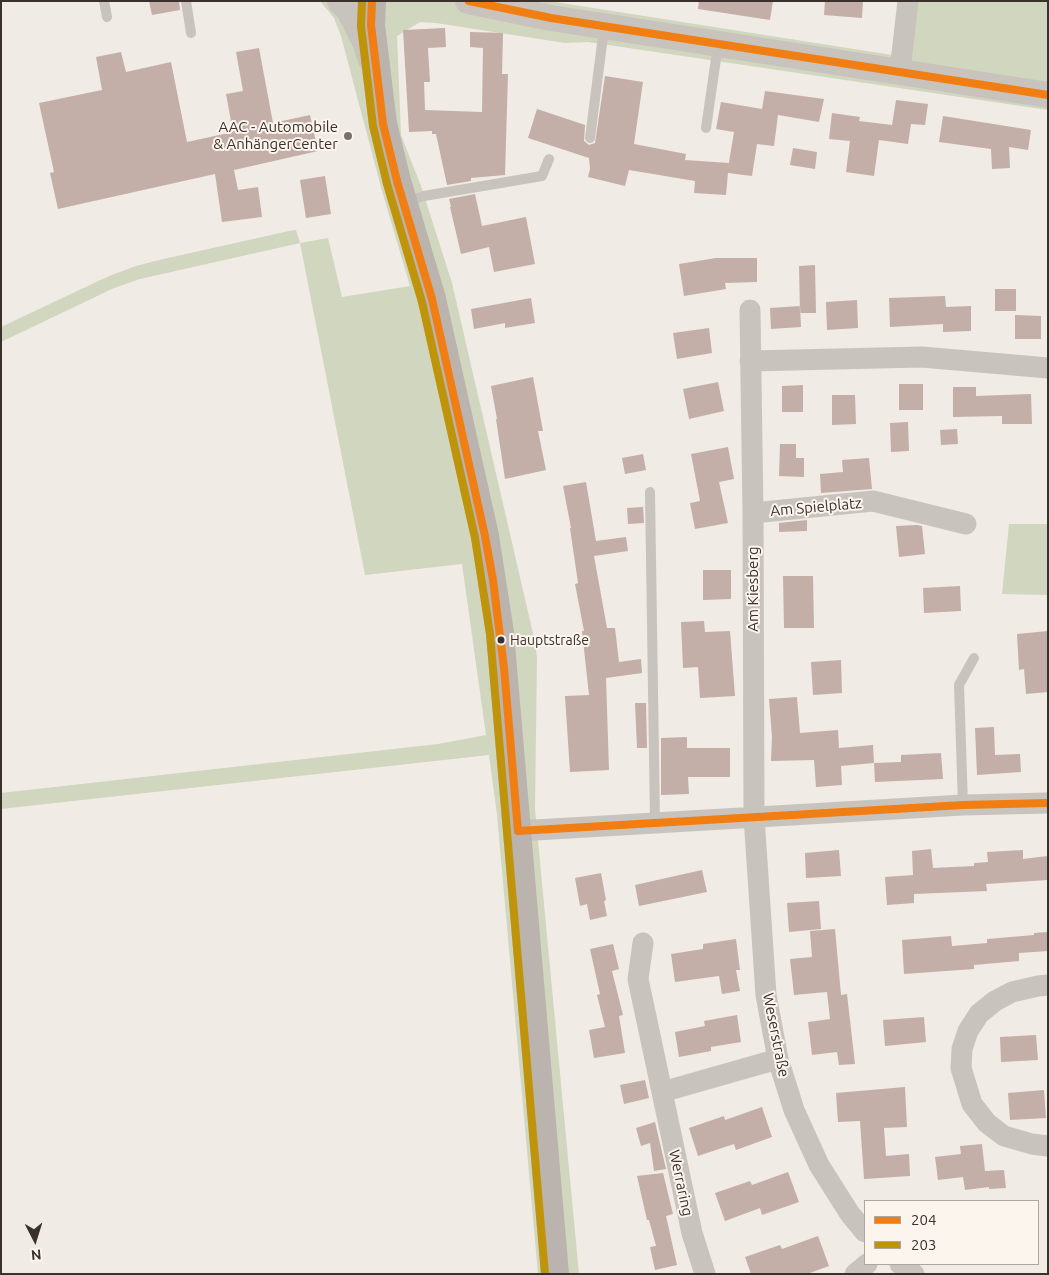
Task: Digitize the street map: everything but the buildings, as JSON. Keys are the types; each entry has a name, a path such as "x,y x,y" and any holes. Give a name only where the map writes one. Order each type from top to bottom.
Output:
{"main road":[{"path":"372,1 371,25 383,124 403,202 432,300 493,580 502,650 555,1274"}],"street":[{"path":"340,1 349,10 365,42 378,84"},
{"path":"468,1 604,27 1048,95"},
{"path":"900,71 908,1"},
{"name":"Am Kiesberg","path":"750,310 754,817"},
{"path":"750,361 922,357 1048,368"},
{"name":"Am Spielplatz","path":"753,513 873,501 966,524"},
{"path":"518,831 963,805 1048,803"},
{"name":"Weserstraße","path":"754,817 766,995 778,1059 794,1110 819,1165 850,1214 864,1231"},
{"name":"Werraring","path":"643,943 638,979 692,1233 705,1274"},
{"path":"1048,985 1012,992 995,1001 978,1014 968,1032 962,1049 961,1068 972,1104 987,1122 1004,1136 1032,1144 1048,1146"},
{"path":"662,1092 778,1059"},
{"path":"855,1274 866,1265"},
{"path":"901,1265 914,1274"}],"lane":[{"path":"104,1 107,17"},
{"path":"186,1 191,33"},
{"path":"590,138 604,27"},
{"path":"706,128 718,44"},
{"path":"403,202 424,196 542,176 549,159"},
{"path":"650,492 655,822"},
{"path":"963,805 959,685 974,658"}],"green space":[{"path":"320,1 549,1 911,58 916,1 1048,1 1048,110 588,42 565,43 436,23 420,22 397,36 401,135 421,186 452,283 535,642 537,658 535,809 579,1274 538,1274 497,815 489,755 1,809 1,793 438,744 486,735 462,564 365,575 300,243 328,238 342,297 410,286 382,191 341,36 334,18"},
{"path":"296,230 300,243 140,279 114,288 1,342 1,327 109,276 136,266"},
{"path":"1009,524 1048,524 1048,595 1002,594"}],"transit line":[{"name":"203","path":"362,1 361,26 373,126 387,184 422,302 475,538 490,634 545,1274"},
{"name":"204","path":"372,1 371,25 383,124 397,181 432,299 485,536 493,580 504,668 518,831"},
{"name":"204","path":"469,1 551,18 1048,95"},
{"name":"204","path":"518,831 963,805 1048,803"}],"place":[{"name":"AAC - Automobile & AnhängerCenter","path":"348,136"},
{"name":"Hauptstraße","path":"501,640"}]}
